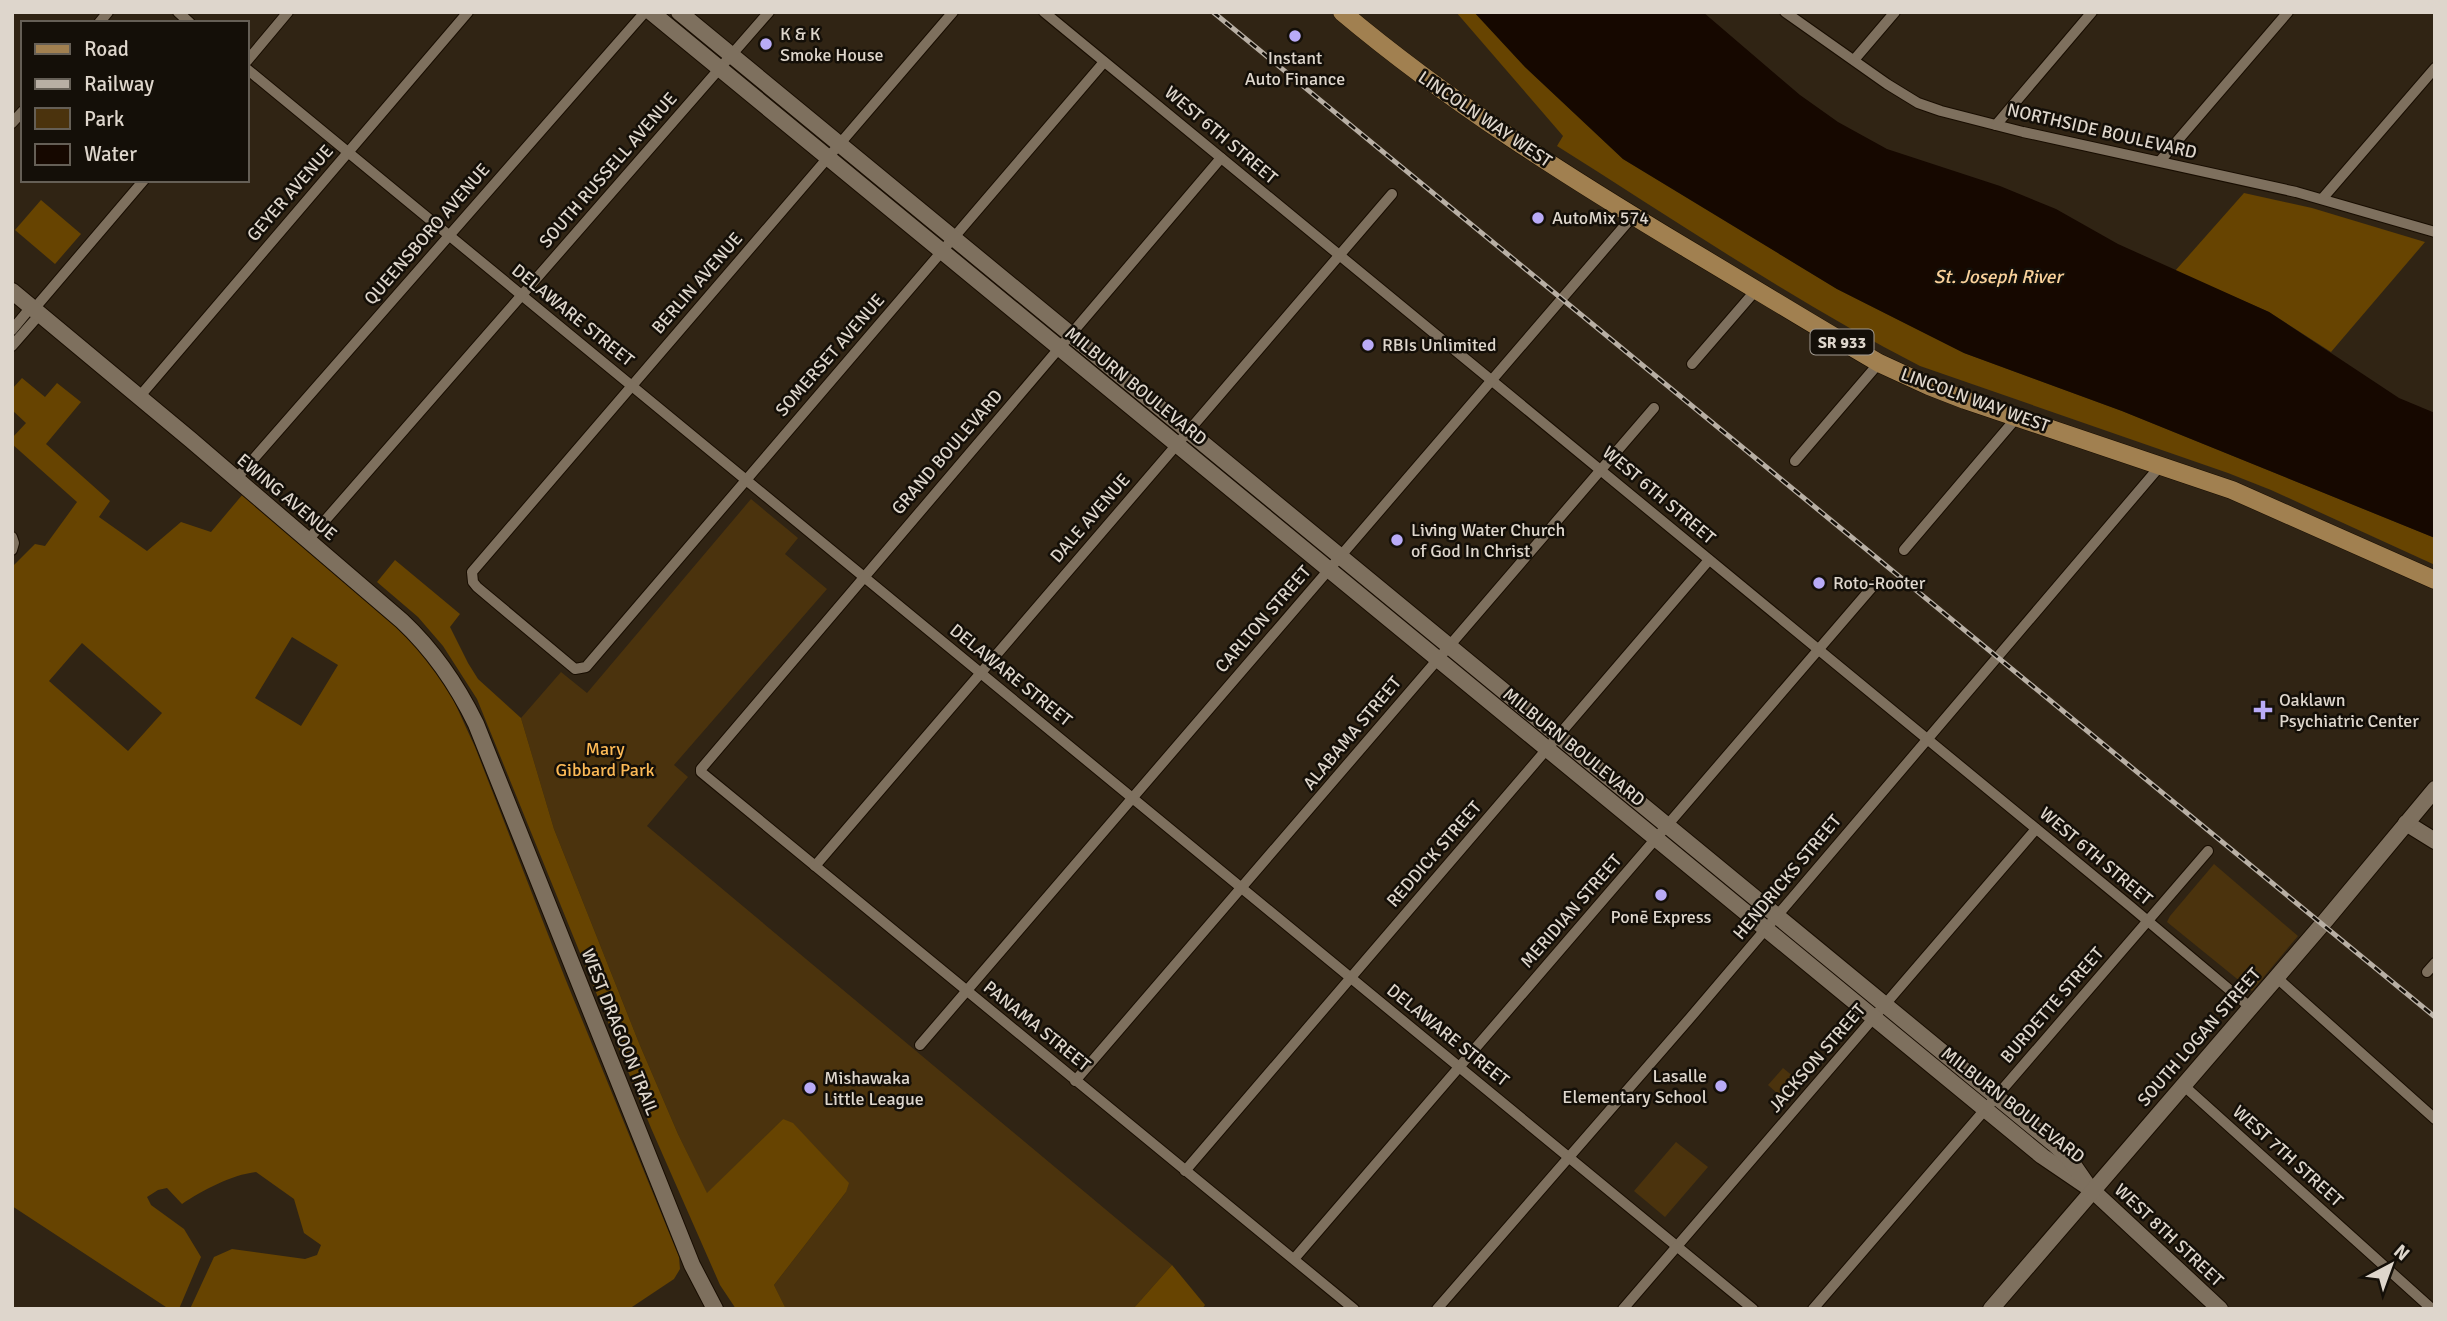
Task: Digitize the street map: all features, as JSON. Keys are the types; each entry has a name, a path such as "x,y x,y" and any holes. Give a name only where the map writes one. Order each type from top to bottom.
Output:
{"main road":[{"name":"LINCOLN WAY WEST","path":"1342,12 1390,53 1447,95 1633,216 1880,363 1929,386 2269,505 2435,580"}],"street":[{"path":"248,60 288,12"},
{"name":"GEYER AVENUE","path":"140,396 468,12"},
{"name":"QUEENSBORO AVENUE","path":"236,479 645,12"},
{"name":"MILBURN BOULEVARD","path":"651,12 1985,1110 2042,1156 2092,1190"},
{"name":"MILBURN BOULEVARD","path":"679,12 1997,1096 2068,1157 2092,1190"},
{"name":"SOUTH RUSSELL AVENUE","path":"308,540 769,12"},
{"name":"BERLIN AVENUE","path":"581,669 575,668 477,587 471,577 475,568 953,12"},
{"name":"WEST 6TH STREET","path":"1044,12 2250,1007"},
{"name":"NORTHSIDE BOULEVARD","path":"1785,12 1918,103 1972,120 2322,199 2435,232"},
{"path":"1854,60 1895,12"},
{"path":"1996,125 2092,12"},
{"path":"2160,162 2288,12"},
{"name":"SOMERSET AVENUE","path":"581,669 586,667 1104,62"},
{"path":"2322,199 2435,68"},
{"name":"DELAWARE STREET","path":"248,70 1753,1309"},
{"name":"GRAND BOULEVARD","path":"701,769 1221,158"},
{"path":"12,346 35,310 142,182"},
{"name":"DALE AVENUE","path":"815,866 1392,194"},
{"name":"CARLTON STREET","path":"920,1045 1633,216"},
{"path":"1692,364 1756,290"},
{"name":"EWING AVENUE","path":"12,291 140,396 402,621 431,651 465,702 494,767"},
{"path":"12,330 35,310"},
{"path":"1795,461 1880,363"},
{"name":"ALABAMA STREET","path":"1075,1080 1654,408"},
{"path":"1904,550 2018,416"},
{"name":"HENDRICKS STREET","path":"1437,1309 2161,465"},
{"path":"12,537 12,550"},
{"name":"REDDICK STREET","path":"1185,1171 1709,560"},
{"name":"MERIDIAN STREET","path":"1294,1259 1874,585"},
{"name":"WEST DRAGOON TRAIL","path":"494,767 692,1265 715,1309"},
{"name":"PANAMA STREET","path":"701,769 701,772 1354,1309"},
{"name":"SOUTH LOGAN STREET","path":"1991,1309 2435,789"},
{"path":"2406,823 2435,841"},
{"name":"JACKSON STREET","path":"1623,1309 2036,829"},
{"name":"BURDETTE STREET","path":"1813,1309 2208,851"},
{"path":"2276,977 2435,1119"},
{"name":"WEST 7TH STREET","path":"2183,1085 2432,1307"},
{"name":"WEST 8TH STREET","path":"2092,1190 2220,1309"}],"green space":[{"name":"Mishawaka Little League","path":"751,499 798,538 785,554 827,589 674,765 688,777 647,826 1172,1265 1133,1309 786,1309 774,1285 846,1192 783,1119 707,1194 678,1134 554,829 521,718 561,672 587,693"},
{"path":"2214,864 2298,936 2252,991 2167,922"},
{"path":"1783,1068 1794,1077 1779,1095 1768,1085"},
{"path":"1676,1142 1708,1167 1665,1217 1634,1191"}],"shaded area":[{"path":"1456,12 1474,12 1525,67 1623,159 1837,289 1964,353 2122,411 2435,538 2435,565 2271,490 1920,366 1873,341 1736,260 1557,146 1563,136"},
{"path":"2244,193 2312,208 2425,242 2331,352 2269,312 2175,271"},
{"path":"41,200 81,234 55,264 15,230"},
{"path":"22,378 45,397 57,383 81,402 46,444 110,501 99,517 147,551 181,522 211,532 243,494 401,628 424,651 448,688 475,747 565,978 679,1257 680,1269 674,1279 629,1309 190,1309 214,1257 232,1249 305,1259 317,1255 321,1245 304,1233 294,1199 256,1172 218,1184 182,1204 167,1188 147,1197 151,1205 184,1229 201,1257 179,1309 169,1309 12,1206 12,567 35,544 45,546 77,502 12,444 12,438 26,423 12,410 12,389","holes":["292,637 338,665 301,726 255,698","82,643 162,713 128,751 49,681"]},
{"path":"395,560 460,614 450,627 468,663 478,679 521,718 554,829 639,1043 707,1193 783,1119 793,1123 849,1183 846,1192 774,1285 786,1309 736,1309 720,1285 651,1128 477,699 443,646 418,617 377,582"},
{"path":"1172,1265 1205,1305 1202,1309 1133,1309"}],"water":[{"name":"St. Joseph River","path":"1474,12 1703,12 1800,95 1838,122 1887,149 2000,186 2056,209 2118,244 2269,312 2399,398 2435,413 2435,538 2122,411 1964,353 1837,289 1623,159 1525,67"}],"railway":[{"path":"1213,12 2435,1017"}],"place":[{"name":"Instant Auto Finance","path":"1295,36"},
{"name":"K & K Smoke House","path":"766,44"},
{"name":"AutoMix 574","path":"1538,218"},
{"name":"RBIs Unlimited","path":"1368,345"},
{"name":"Living Water Church of God In Christ","path":"1397,540"},
{"name":"Roto-Rooter","path":"1819,583"},
{"name":"Oaklawn Psychiatric Center","path":"2263,710"},
{"name":"Ponē Express","path":"1661,895"},
{"name":"Lasalle Elementary School","path":"1721,1086"},
{"name":"Mishawaka Little League","path":"810,1088"}],"park label":[{"name":"Mary Gibbard Park","path":"605,759"}]}
